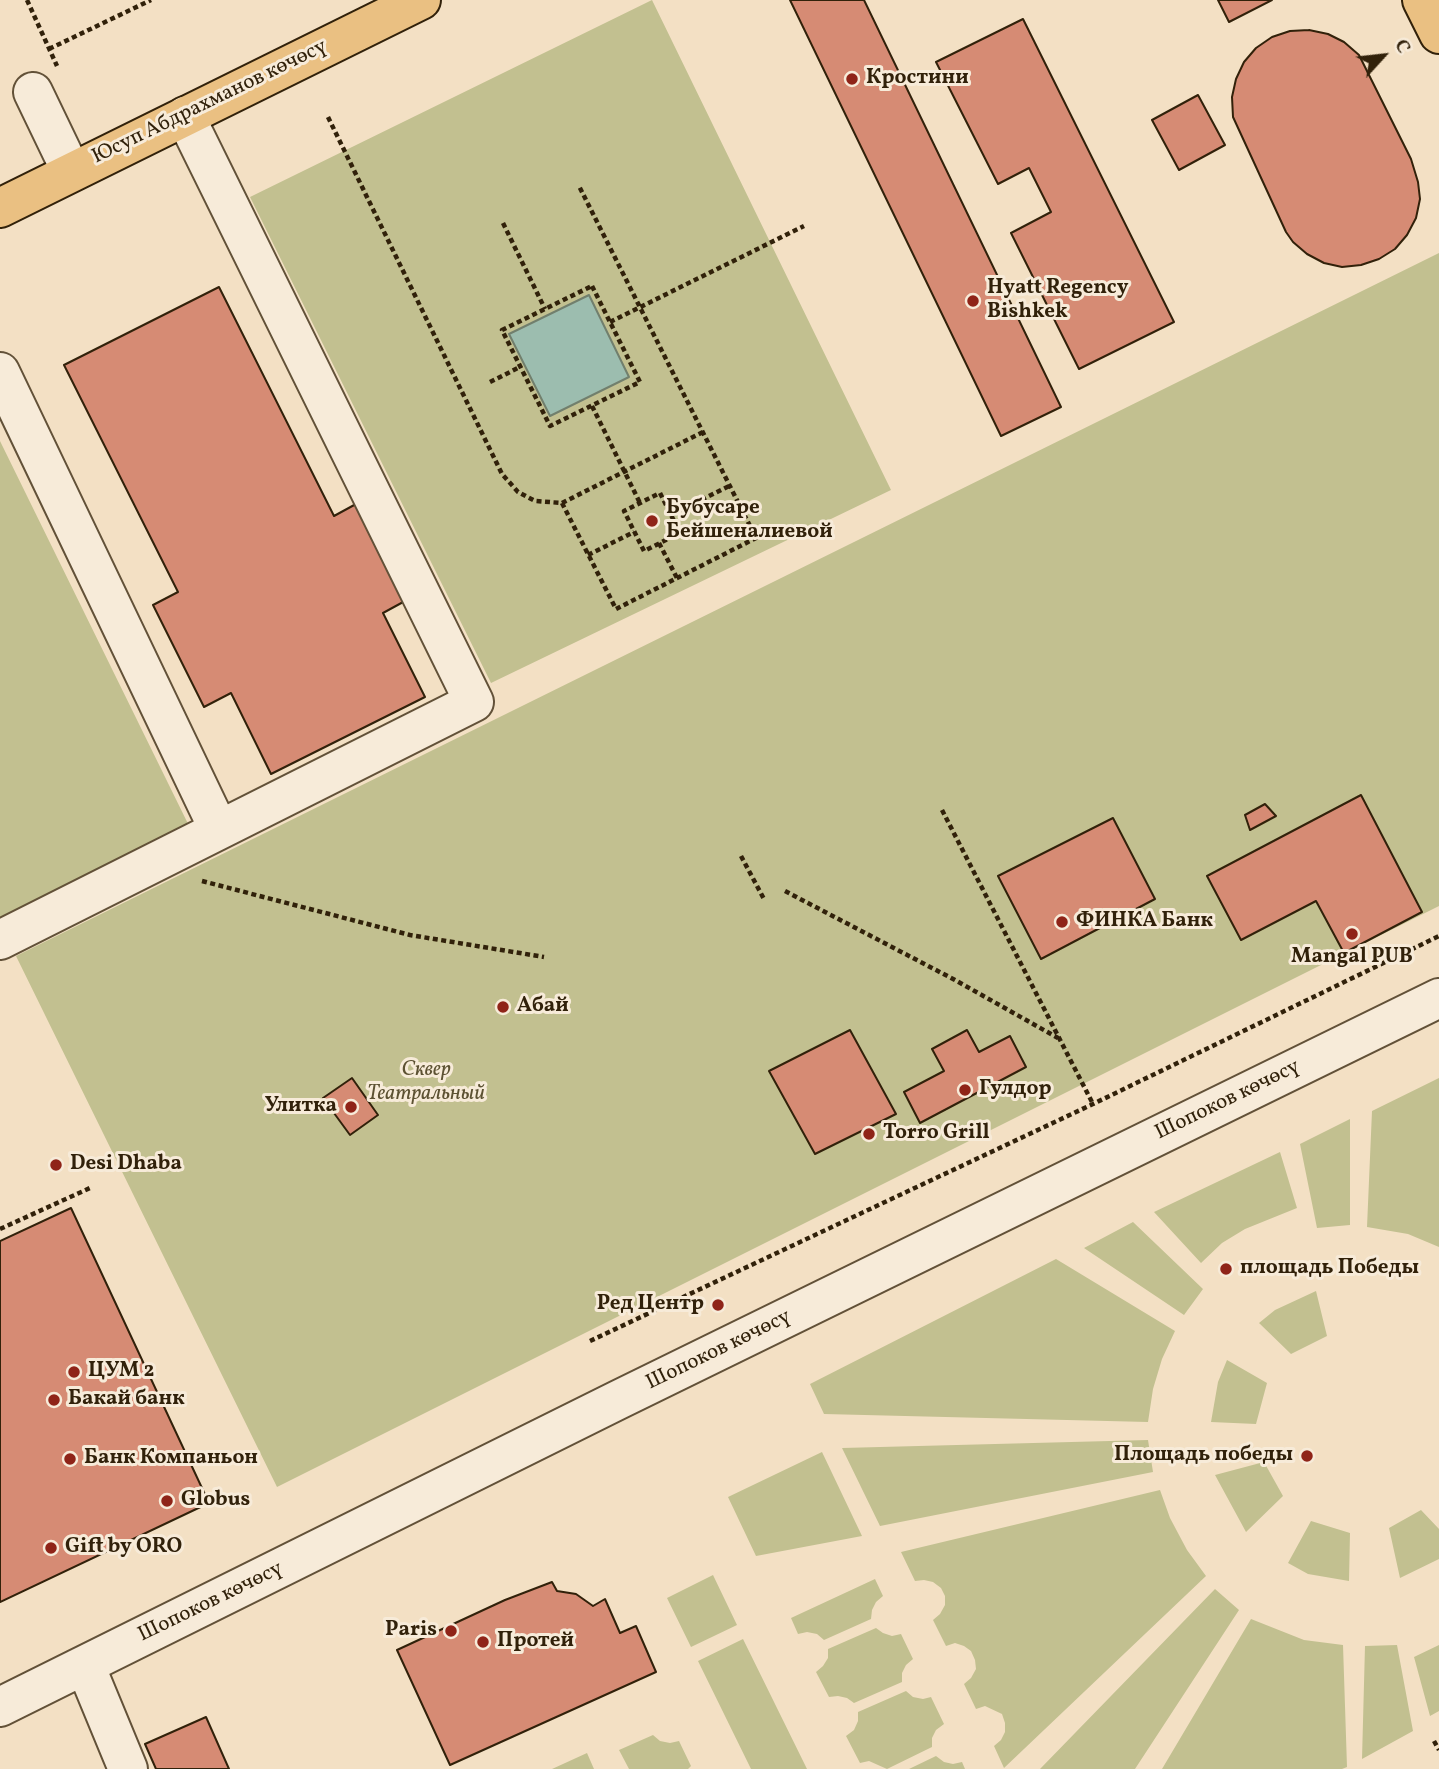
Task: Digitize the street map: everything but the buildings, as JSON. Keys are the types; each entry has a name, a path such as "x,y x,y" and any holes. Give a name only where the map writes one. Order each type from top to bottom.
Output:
{"main road":[{"name":"Юсуп Абдрахманов көчөсү","path":"0,208 421,0"},
{"path":"1422,0 1439,34"}],"street":[{"path":"47,82 71,172"},
{"path":"0,940 474,702 185,116"},
{"path":"0,372 219,830"},
{"name":"Шопоков көчөсү","path":"0,1707 1439,998"},
{"path":"85,1665 128,1769"}],"path":[{"path":"27,0 49,49 47,82"},
{"path":"49,49 151,0"},
{"path":"328,117 502,474 518,492 535,501 562,503 703,432"},
{"path":"562,503 616,609 756,538 579,186"},
{"path":"503,223 545,309"},
{"path":"610,322 804,226"},
{"path":"592,286 640,382 550,426 502,330 545,309 592,286"},
{"path":"490,382 520,367"},
{"path":"592,406 640,503"},
{"path":"671,514 729,486"},
{"path":"660,493 671,514 680,533 644,551 624,511 660,493"},
{"path":"589,555 634,532"},
{"path":"659,543 677,578"},
{"path":"942,810 1093,1104"},
{"path":"741,856 765,901"},
{"path":"202,881 410,935 544,957"},
{"path":"785,891 955,980 1060,1039"},
{"path":"590,1341 1093,1104 1439,936"},
{"path":"0,1229 90,1188"},
{"path":"1434,1741 1439,1750"}],"green space":[{"path":"652,0 891,490 491,683 250,197"},
{"name":"Сквер Театральный","path":"1439,253 1439,906 277,1487 16,956"},
{"path":"0,441 194,836 0,933"},
{"path":"1439,1078 1439,1247 1408,1234 1367,1227 1372,1111"},
{"path":"1350,1119 1350,1225 1317,1228 1300,1144"},
{"path":"1280,1152 1297,1208 1245,1229 1222,1243 1201,1263 1154,1212"},
{"path":"1133,1222 1203,1289 1184,1315 1084,1248"},
{"path":"1056,1259 1175,1331 1162,1359 1153,1389 1148,1422 824,1414 810,1384"},
{"path":"1316,1291 1327,1336 1291,1354 1259,1323 1275,1310"},
{"path":"1227,1360 1267,1383 1256,1424 1211,1422 1218,1382"},
{"path":"1148,1440 1153,1472 880,1526 842,1448"},
{"path":"822,1452 862,1536 756,1556 728,1497"},
{"path":"1264,1462 1283,1496 1246,1532 1215,1475"},
{"path":"1160,1490 1170,1518 1187,1550 1206,1576 1004,1768 994,1746 1005,1732 1002,1714 985,1706 976,1709 964,1684 976,1669 971,1651 955,1643 946,1646 933,1620 945,1605 945,1596 941,1588 933,1582 915,1581 901,1552"},
{"path":"1421,1510 1439,1529 1439,1559 1400,1578 1389,1528"},
{"path":"1311,1521 1350,1533 1349,1581 1308,1574 1288,1563"},
{"path":"713,1575 737,1625 691,1647 667,1598"},
{"path":"875,1579 883,1596 876,1602 871,1619 824,1640 817,1634 798,1634 791,1618"},
{"path":"1215,1589 1239,1610 1135,1769 1040,1769"},
{"path":"1251,1619 1304,1640 1343,1645 1347,1767 1162,1769"},
{"path":"876,1628 892,1636 901,1634 913,1659 902,1673 902,1682 854,1703 847,1698 829,1697 816,1672 828,1658 828,1649"},
{"path":"743,1639 807,1769 751,1769 698,1661"},
{"path":"1397,1645 1413,1731 1362,1759 1365,1646"},
{"path":"1439,1645 1439,1711 1430,1716 1414,1657"},
{"path":"906,1691 913,1697 931,1697 944,1724 936,1730 932,1747 887,1769 869,1761 860,1763 846,1736 854,1730 858,1712"},
{"path":"653,1735 660,1741 679,1741 691,1766 688,1769 629,1769 619,1750"},
{"path":"587,1753 594,1769 552,1769"},
{"path":"936,1756 944,1762 962,1762 965,1769 909,1769"}],"shaded area":[{"path":"589,295 629,377 550,416 509,334"}],"place":[{"name":"Кростини","path":"852,79"},
{"name":"Hyatt Regency Bishkek","path":"973,301"},
{"name":"Бубусаре Бейшеналиевой","path":"652,521"},
{"name":"ФИНКА Банк","path":"1062,922"},
{"name":"Mangal PUB","path":"1352,934"},
{"name":"Абай","path":"503,1007"},
{"name":"Гулдор","path":"965,1090"},
{"name":"Улитка","path":"351,1107"},
{"name":"Torro Grill","path":"869,1134"},
{"name":"Desi Dhaba","path":"56,1165"},
{"name":"площадь Победы","path":"1226,1269"},
{"name":"Ред Центр","path":"718,1305"},
{"name":"ЦУМ 2","path":"74,1372"},
{"name":"Бакай банк","path":"54,1400"},
{"name":"Площадь победы","path":"1307,1456"},
{"name":"Банк Компаньон","path":"70,1459"},
{"name":"Globus","path":"167,1501"},
{"name":"Gift by ORO","path":"51,1548"},
{"name":"Paris","path":"451,1631"},
{"name":"Протей","path":"483,1642"}]}
